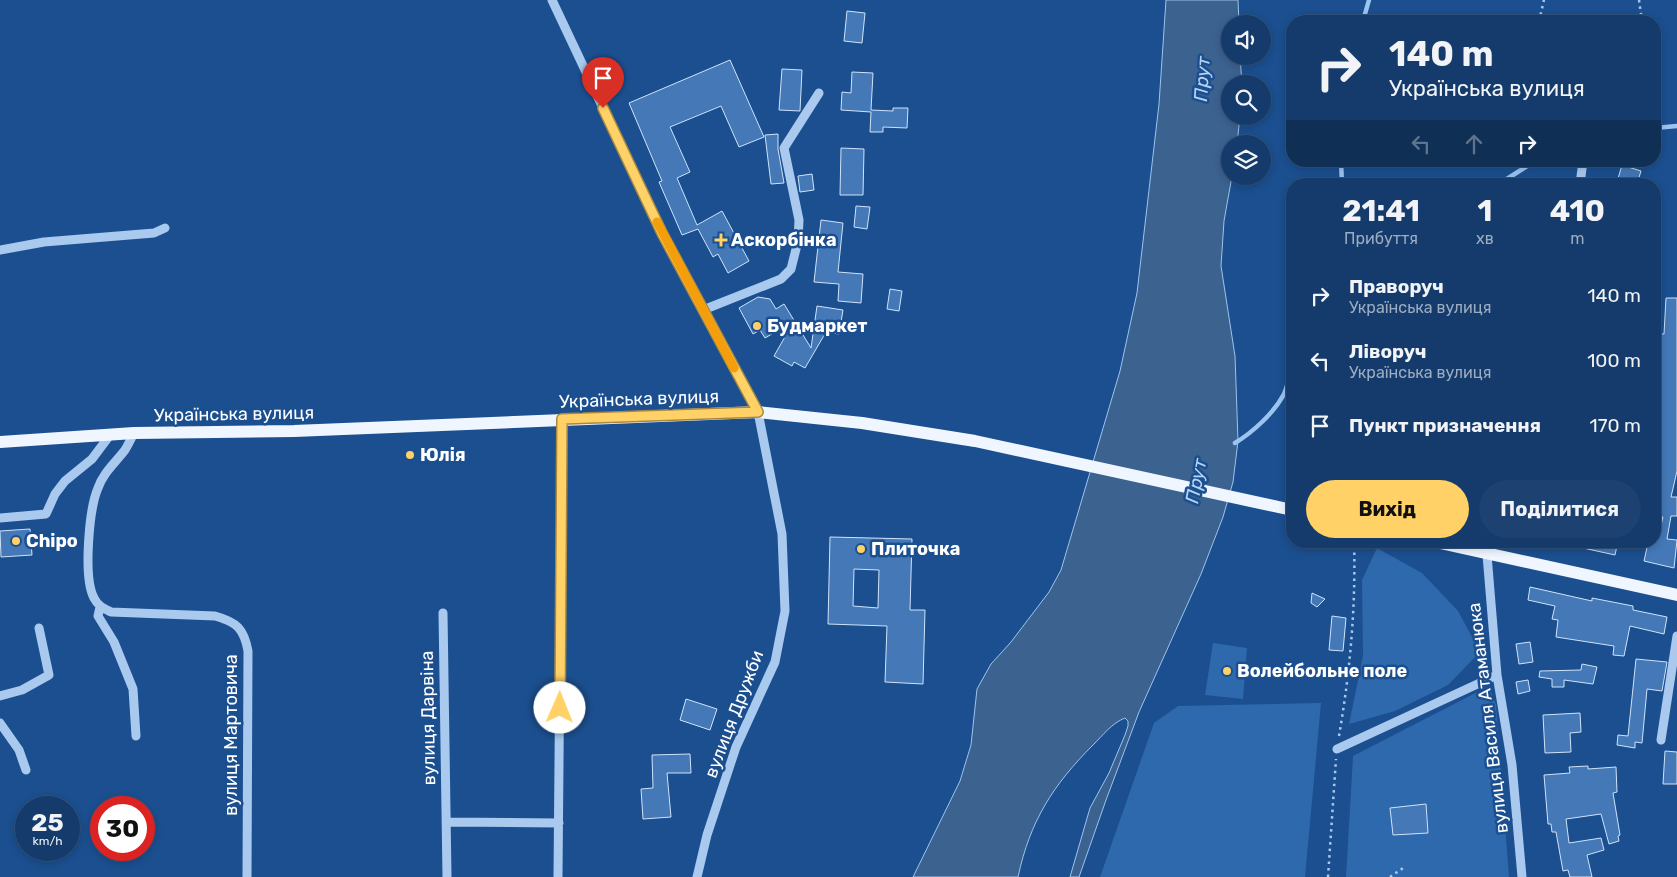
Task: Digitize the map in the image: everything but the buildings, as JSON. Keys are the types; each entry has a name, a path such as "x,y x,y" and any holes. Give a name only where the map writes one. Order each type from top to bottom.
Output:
{"main road":[{"name":"Українська вулиця","path":"0,442 134,433 294,431 758,412"},
{"path":"758,412 862,423 975,441 1286,509"},
{"path":"1469,548 1487,555 1677,595"}],"street":[{"name":"Українська вулиця","path":"552,0 662,233 758,412"},
{"path":"703,310 781,279 791,269 798,241 799,220 784,148 820,93"},
{"path":"0,250 44,242 154,233 165,228"},
{"name":"вулиця Дружби","path":"697,877 707,835 736,747 775,662 785,612 782,534 758,412"},
{"path":"558,877 562,419"},
{"path":"134,433 126,449 103,476 94,500 90,525 88,575 93,597 100,606 98,616 114,642 133,689 136,736"},
{"path":"0,518 46,514 54,494 65,481 92,459 110,435"},
{"name":"вулиця Василя Атаманюка","path":"1487,555 1497,675 1512,765 1522,877"},
{"name":"вулиця Мартовича","path":"100,606 111,612 126,614 216,616 229,620 240,628 246,639 248,652 247,877"},
{"name":"вулиця Дарвіна","path":"442,613 447,877"},
{"path":"0,696 22,690 49,676 39,628"},
{"path":"1661,740 1677,636"},
{"path":"1337,749 1497,675"},
{"path":"0,723 19,750 26,770"},
{"path":"446,822 559,824"}],"path":[{"path":"1540,15 1544,0"},
{"path":"1639,0 1641,15"},
{"path":"1328,877 1337,749 1348,681 1355,575 1354,548"},
{"path":"1390,877 1406,866"}],"shaded area":[{"path":"1377,548 1422,573 1458,611 1480,652 1448,685 1395,711 1349,724 1363,656 1362,580"},
{"name":"Волейбольне поле","path":"1213,643 1247,648 1243,699 1205,695"},
{"path":"1489,686 1496,705 1509,877 1346,877 1353,756"},
{"path":"1321,703 1305,877 1100,877 1154,723 1178,706"}],"water":[{"name":"Прут","path":"1166,0 1238,0 1239,15 1221,15 1221,65 1241,65 1241,75 1221,75 1221,125 1239,125 1238,135 1221,135 1221,185 1230,185 1224,221 1221,266 1235,356 1238,441 1233,482 1223,517 1201,574 1139,712 1079,877 1070,877 1090,808 1109,773 1125,735 1128,721 1125,718 1104,733 1055,790 1036,821 1018,877 913,877 960,781 971,745 977,689 991,664 1011,642 1049,592 1061,570 1120,371 1137,293 1159,104"}],"waterway":[{"path":"1365,15 1369,0"},
{"path":"1661,127 1677,126"},
{"path":"1341,167 1342,178"},
{"path":"1508,178 1526,167"},
{"path":"1235,443 1256,428 1269,415 1280,401 1286,388"}],"slow traffic":[{"path":"657,222 734,368"}],"place":[{"name":"Аскорбінка","path":"721,240"},
{"name":"Будмаркет","path":"757,326"},
{"name":"Юлія","path":"410,455"},
{"name":"Chipo","path":"16,541"},
{"name":"Плиточка","path":"861,549"},
{"name":"Волейбольне поле","path":"1227,671"}],"route":[{"path":"560,708 562,419 758,412 662,233 603,108"}]}
